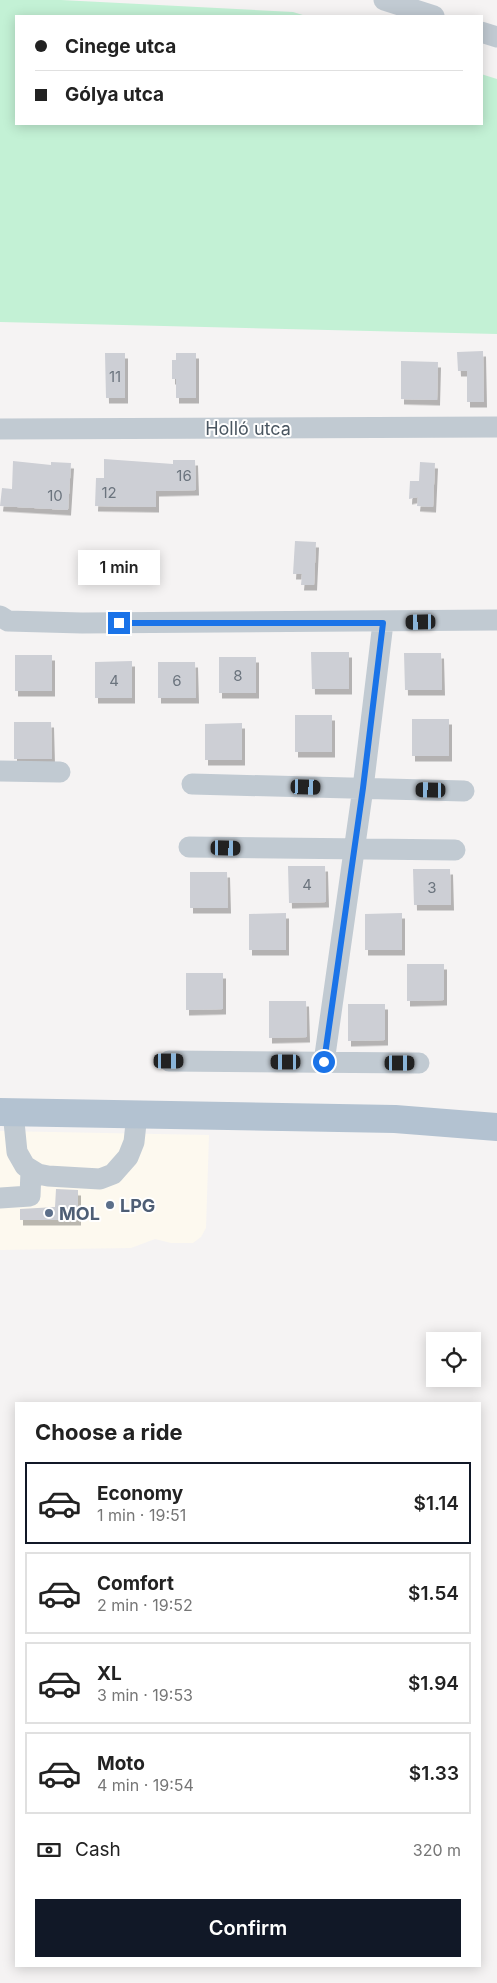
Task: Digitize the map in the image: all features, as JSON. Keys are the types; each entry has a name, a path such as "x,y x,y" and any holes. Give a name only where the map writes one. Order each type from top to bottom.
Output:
{"main road":[{"path":"7,1112 395,1119 497,1127"}],"street":[{"path":"384,0 431,15"},
{"path":"483,33 497,37"},
{"name":"Holló utca","path":"0,429 497,426"},
{"path":"0,616 8,621 82,623 383,623 497,620"},
{"path":"324,1062 355,850 383,623"},
{"path":"0,771 60,772"},
{"path":"192,784 464,791"},
{"path":"189,847 455,850"},
{"path":"169,1061 419,1063"},
{"path":"7,1112 17,1152 25,1166 31,1171 48,1176 100,1179 113,1174 123,1165 132,1151 137,1114"},
{"path":"0,1198 30,1196 31,1171"}],"shaded area":[{"path":"0,1131 209,1135 206,1228 201,1237 193,1243 171,1243 155,1239 131,1248 0,1250"}],"green space":[{"path":"0,0 61,0 293,12 303,15 15,15 15,125 483,125 483,75 497,79 497,334 0,322"}],"building":[{"path":"483,351 484,402 467,402 467,371 458,371 457,352"},
{"path":"105,353 125,353 125,398 106,398"},
{"path":"176,353 196,353 196,398 176,398 176,379 172,379 172,360 176,360"},
{"path":"401,361 438,362 437,400 401,399"},
{"path":"104,459 173,464 173,460 195,460 196,490 156,491 156,507 95,506 96,478 104,478"},
{"path":"13,461 51,465 51,462 71,463 68,510 0,506 2,488 12,489"},
{"path":"420,462 435,463 433,507 417,506 418,497 409,499 410,481 419,481"},
{"path":"295,541 316,542 314,585 301,585 302,574 293,574"},
{"path":"311,652 349,652 349,689 312,689"},
{"path":"404,653 441,653 442,690 405,690"},
{"path":"15,655 52,655 52,691 15,691"},
{"path":"219,657 256,657 256,693 219,693"},
{"path":"132,661 132,698 95,698 95,662"},
{"path":"158,662 195,662 196,698 158,698"},
{"path":"295,715 332,715 332,752 295,752"},
{"path":"412,719 449,719 449,756 412,756"},
{"path":"14,722 51,722 52,759 14,759"},
{"path":"242,723 242,760 205,760 205,724"},
{"path":"288,866 325,866 326,902 289,903"},
{"path":"413,869 450,869 451,905 414,905"},
{"path":"190,872 227,872 228,908 190,908"},
{"path":"286,913 286,950 249,950 249,914"},
{"path":"402,913 402,950 365,950 365,914"},
{"path":"407,964 444,964 444,1000 407,1001"},
{"path":"186,973 223,973 223,1009 186,1010"},
{"path":"269,1001 306,1001 307,1037 269,1038"},
{"path":"348,1004 385,1004 385,1040 348,1041"},
{"name":"MOL","path":"56,1189 78,1190 78,1220 20,1220 20,1209 55,1207"}],"place":[{"name":"LPG","path":"110,1205"},
{"name":"MOL","path":"49,1213"}],"route":[{"path":"119,623 383,623 363,788 324,1062"}]}
